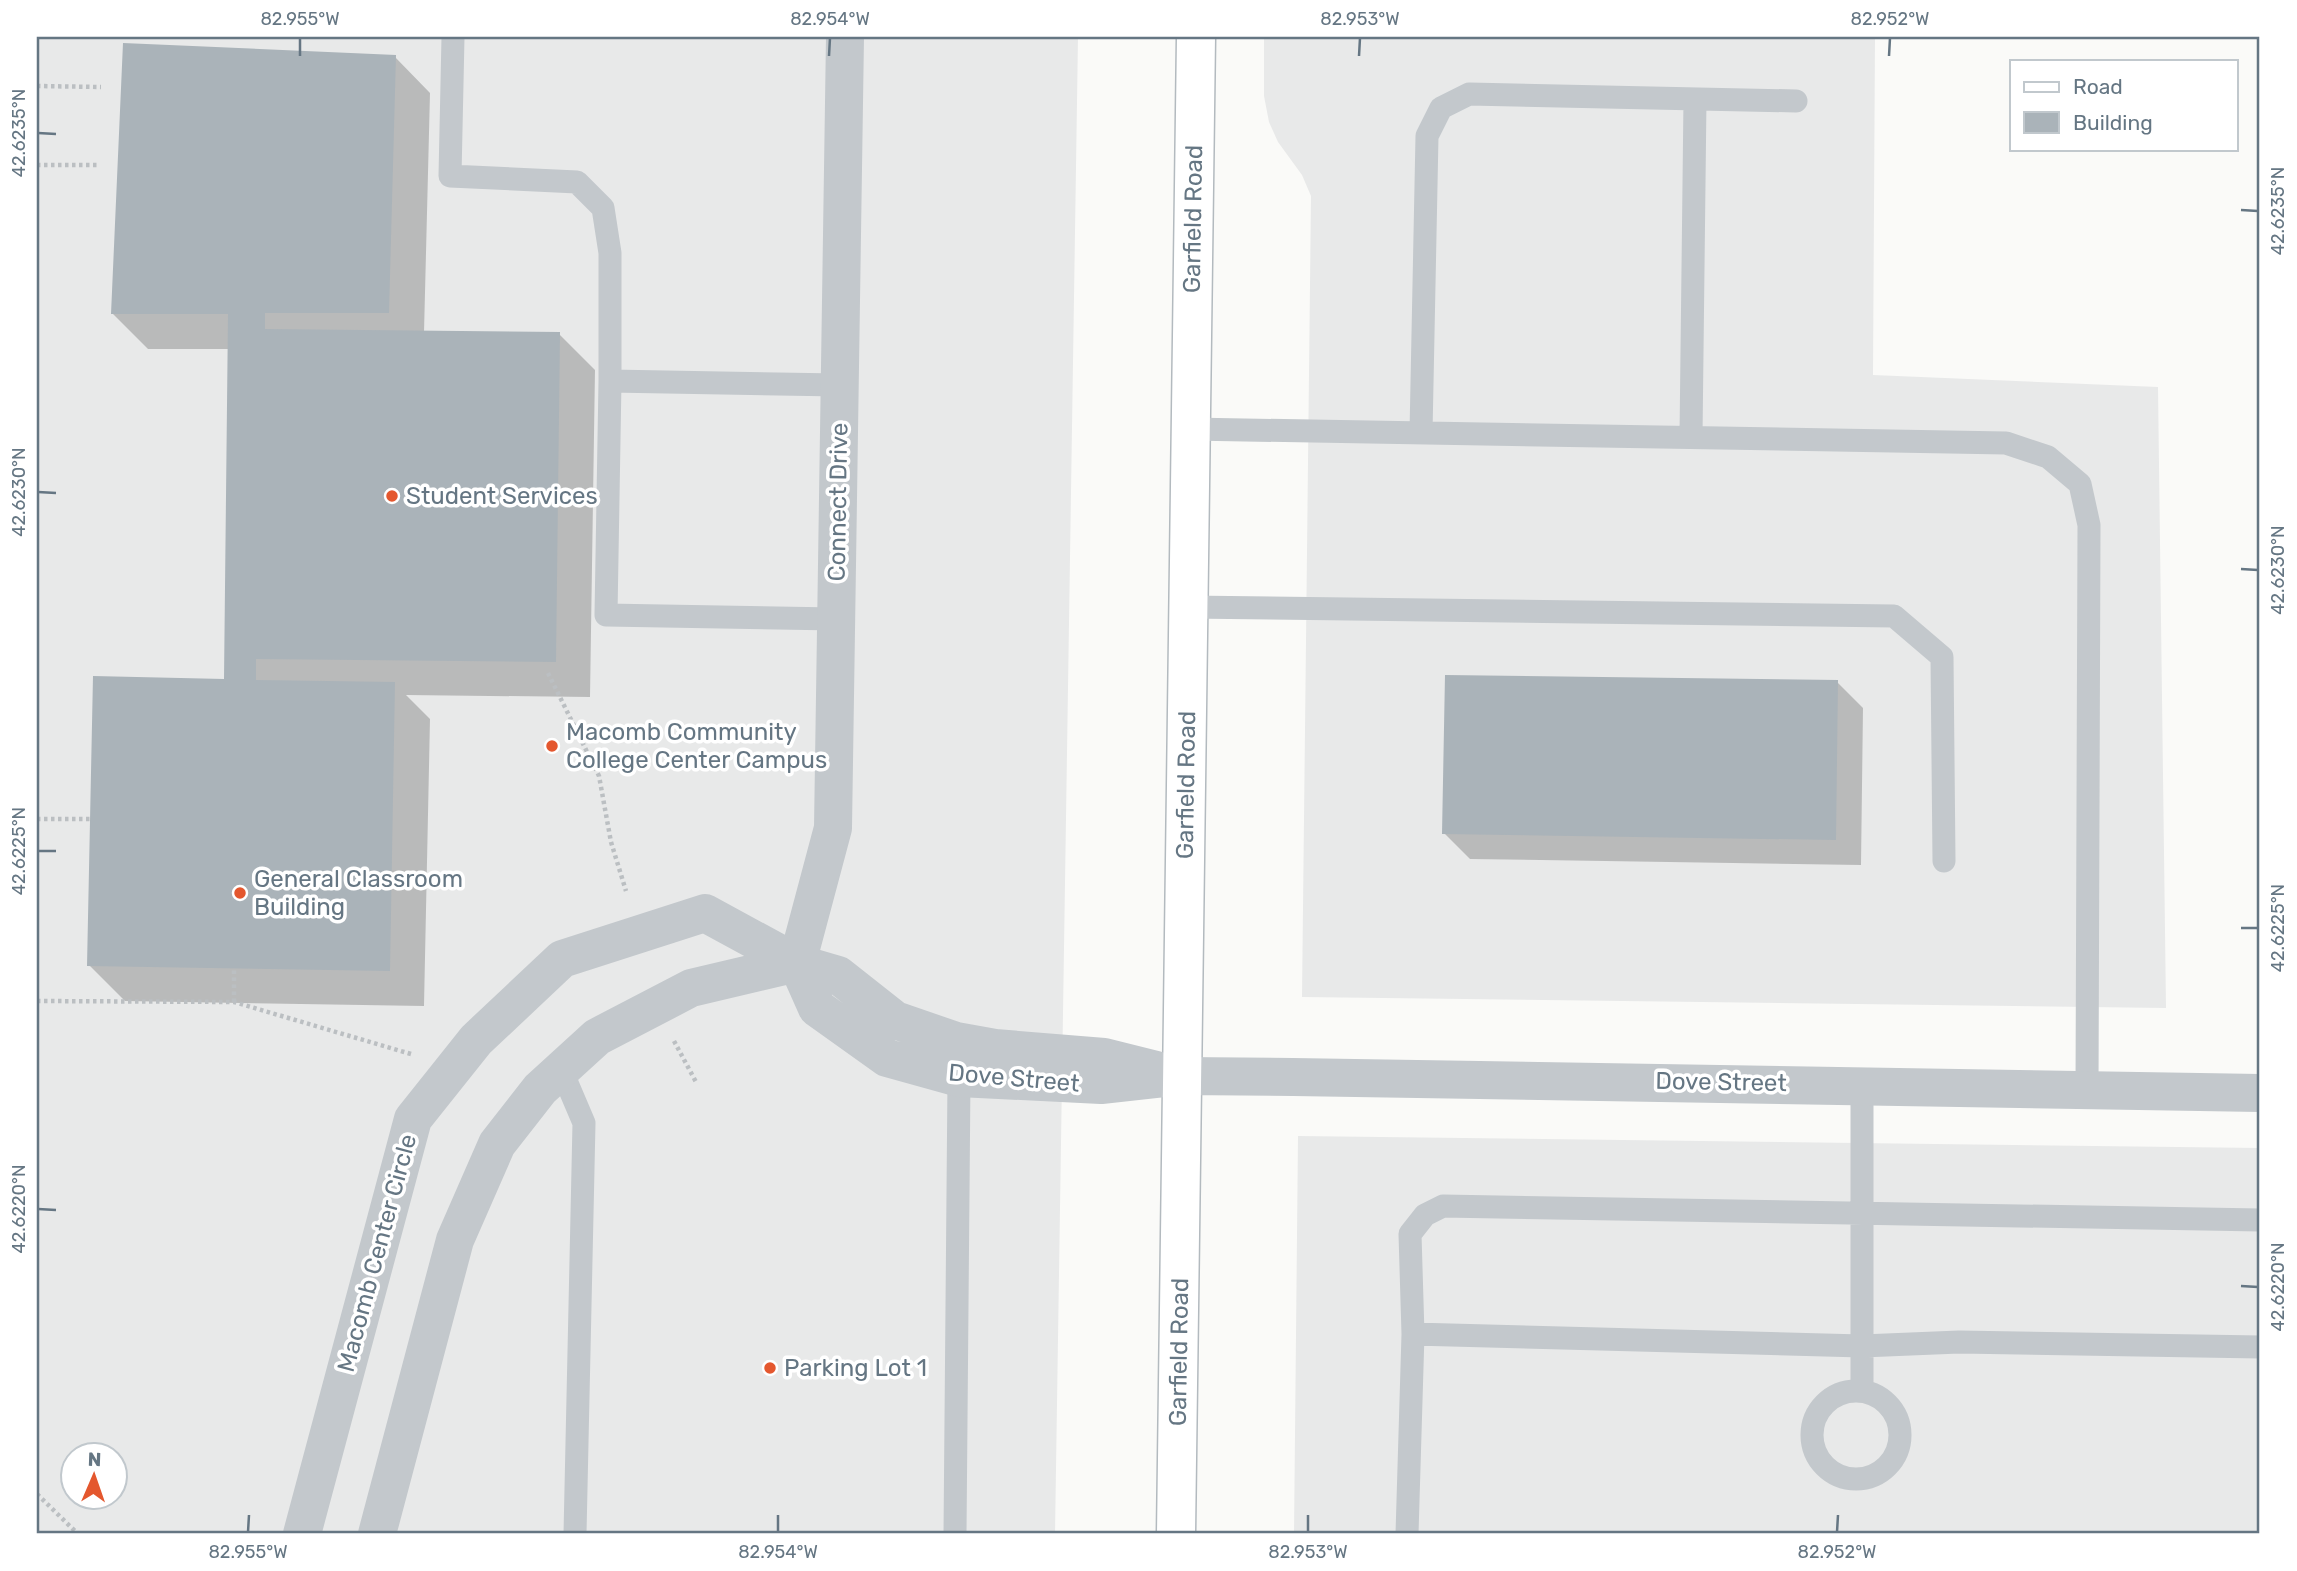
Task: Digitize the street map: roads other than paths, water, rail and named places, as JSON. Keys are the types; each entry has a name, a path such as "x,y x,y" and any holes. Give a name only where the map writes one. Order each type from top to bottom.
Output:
{"main road":[{"name":"Garfield Road","path":"1176,1534 1196,37"}],"street":[{"name":"Connect Drive","path":"797,963 833,828 845,37"},
{"name":"Macomb Center Circle","path":"302,1534 414,1119 476,1040 562,959 705,914 797,963"},
{"name":"Dove Street","path":"797,963 817,1008 887,1058 959,1078 1101,1085 1182,1076 1862,1084 2260,1093"},
{"name":"Dove Street","path":"797,963 838,975 895,1020 956,1041 995,1048 1104,1057 1182,1076"},
{"path":"377,1534 455,1240 497,1144 540,1089 597,1037 691,988 797,963"}],"lane":[{"path":"453,37 450,176 576,182 603,208 610,253 606,615 836,619"},
{"path":"1421,433 1427,136 1441,108 1469,94 1796,101"},
{"path":"1691,437 1695,99"},
{"path":"610,381 840,385"},
{"path":"1190,429 2006,443 2048,457 2080,484 2089,525 2087,1090"},
{"path":"1187,607 1894,616 1942,657 1944,860"},
{"path":"561,1069 584,1123 575,1534"},
{"path":"955,1534 959,1078"},
{"path":"1862,1084 1862,1391"},
{"path":"1406,1534 1413,1334 1410,1234 1425,1215 1443,1206 2260,1220"},
{"path":"1413,1334 1862,1346 1959,1342 2260,1347"}],"place":[{"name":"Student Services","path":"392,496"},
{"name":"Macomb Community College Center Campus","path":"552,746"},
{"name":"General Classroom Building","path":"240,893"},
{"name":"Parking Lot 1","path":"770,1368"}]}
